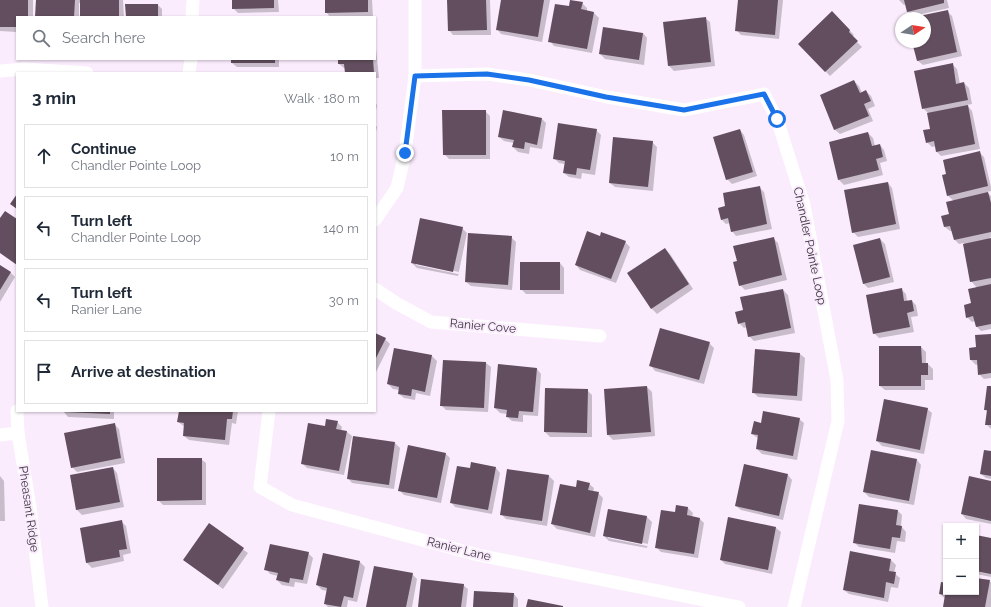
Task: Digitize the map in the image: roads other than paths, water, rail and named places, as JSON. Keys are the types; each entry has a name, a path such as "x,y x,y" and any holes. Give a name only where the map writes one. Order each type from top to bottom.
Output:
{"street":[{"path":"192,16 193,0"},
{"path":"376,219 397,188 405,153 415,76 415,0"},
{"path":"189,72 191,60"},
{"path":"0,71 24,70 66,72"},
{"name":"Chandler Pointe Loop","path":"415,76 487,74 529,80 606,97 684,110 764,94 777,119 804,206 837,380 838,421 794,607"},
{"name":"Ranier Cove","path":"376,290 396,304 431,322 600,336"},
{"name":"Pheasant Ridge","path":"17,412 18,432 31,515 42,607"},
{"name":"Ranier Lane","path":"269,412 260,487 292,505 478,555 739,607"},
{"path":"0,435 18,432"}]}
